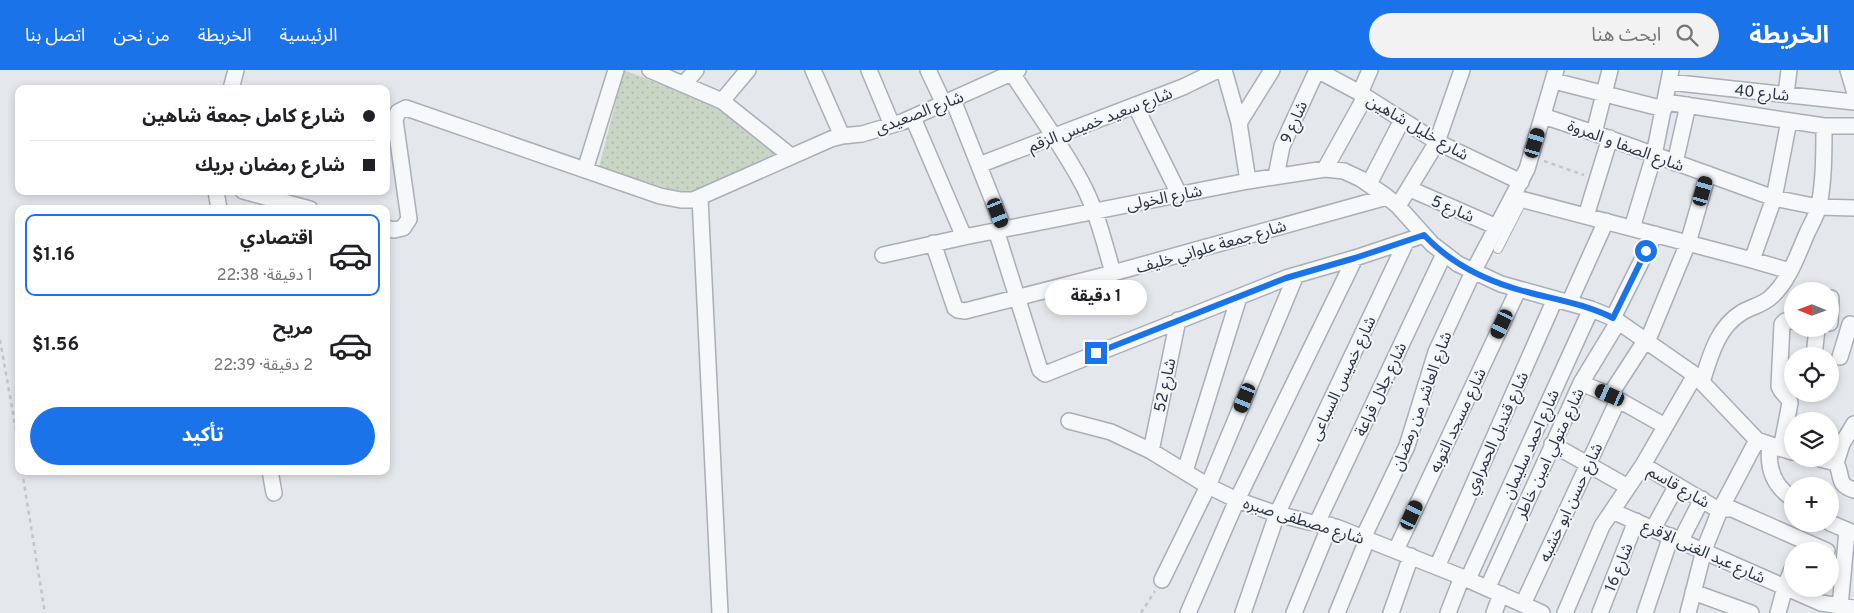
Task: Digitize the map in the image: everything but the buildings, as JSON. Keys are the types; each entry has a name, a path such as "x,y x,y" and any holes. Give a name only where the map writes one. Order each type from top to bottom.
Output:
{"street":[{"path":"231,85 236,70"},
{"path":"585,170 616,70"},
{"path":"650,70 722,101 790,156"},
{"path":"684,84 696,70"},
{"path":"722,101 748,70"},
{"path":"813,70 842,136"},
{"path":"869,70 892,125"},
{"path":"928,70 948,102 980,165 1000,229 1016,298 1040,370 1043,373 1048,373 1178,320 1296,275 1424,235"},
{"name":"شارع سعيد خميس الزقم","path":"980,165 1200,80 1218,70"},
{"path":"1224,70 1239,124 1248,181"},
{"path":"1239,124 1272,70"},
{"name":"شارع خليل شاهين","path":"1317,70 1362,95 1437,142 1521,182"},
{"name":"شارع 9","path":"1276,176 1284,140 1317,70"},
{"path":"1325,169 1362,95 1370,70"},
{"path":"1393,201 1410,190 1437,142 1462,70"},
{"path":"1594,133 1610,70"},
{"path":"1786,94 1789,70"},
{"path":"1015,71 1075,171 1094,211 1113,273"},
{"name":"شارع الصعيدى","path":"700,198 790,156 842,136 862,134 912,118 1015,71"},
{"path":"1555,75 1604,94 1665,105 1688,105 1824,126 1854,126"},
{"name":"شارع العاشر من رمضان","path":"1337,613 1365,539 1407,446 1436,352 1473,272 1497,226 1518,199 1521,182 1531,157 1555,75"},
{"path":"1632,228 1654,155 1670,76"},
{"name":"شارع 40","path":"1670,76 1786,94 1854,102"},
{"path":"1135,105 1179,194"},
{"path":"1675,162 1688,105"},
{"path":"390,229 404,228 409,219 395,120 398,112 406,108 660,196 681,200 700,198 720,613"},
{"name":"شارع الصفا و المروة","path":"1543,116 1610,138 1774,198 1818,207 1854,208"},
{"path":"912,118 964,237"},
{"path":"1369,184 1402,120"},
{"path":"1752,260 1774,198 1789,121"},
{"path":"1565,613 1602,526 1643,465 1665,426 1698,379 1727,326 1740,314 1770,298 1779,289 1790,271 1818,207 1823,173 1824,126"},
{"path":"1586,216 1610,138"},
{"name":"شارع الخولى","path":"883,255 1000,229 1248,181 1325,169 1344,171 1369,184 1393,201 1444,254 1473,272 1518,290 1591,309 1615,320 1698,379 1775,447"},
{"name":"شارع حسن ابو خشبه","path":"1523,604 1588,464 1614,398 1646,342 1688,243 1708,174"},
{"name":"شارع 5","path":"1410,190 1497,226"},
{"path":"257,195 295,205"},
{"path":"1518,199 1790,271"},
{"name":"شارع جمعة علواني خليف","path":"933,243 955,308 965,311 1393,201"},
{"name":"شارع قنديل الحمراوي","path":"1437,567 1562,301 1606,221"},
{"name":"شارع متولي امين خاطر","path":"1494,613 1494,591 1552,444 1581,382 1615,320 1655,234"},
{"name":"شارع خميس السباعى","path":"1243,613 1278,514 1406,242"},
{"name":"شارع جلال قراعة","path":"1294,613 1323,524 1444,254"},
{"path":"1188,613 1238,500 1355,258"},
{"path":"1162,580 1208,486 1296,275"},
{"name":"شارع مسجد التوبه","path":"1396,550 1518,290"},
{"path":"1185,471 1239,297"},
{"path":"1770,298 1784,318"},
{"name":"شارع احمد سليمان","path":"1448,613 1591,309"},
{"name":"شارع 52","path":"1151,451 1178,320"},
{"path":"1839,323 1852,324 1840,357"},
{"path":"1784,493 1773,476 1770,466 1790,403 1788,398 1781,392 1779,386 1786,338"},
{"path":"1581,382 1665,426"},
{"name":"شارع مصطفى صبره","path":"1069,421 1111,432 1151,451 1208,486 1238,500 1278,514 1323,524 1396,550 1465,578 1539,612"},
{"path":"1839,458 1852,433"},
{"path":"1552,444 1628,487"},
{"path":"1688,613 1704,550 1720,510 1775,447"},
{"name":"شارع قاسم","path":"1643,465 1720,510 1732,509 1793,542"},
{"path":"1838,467 1840,480 1846,487 1854,490"},
{"path":"271,475 274,493"},
{"path":"1653,529 1677,485"},
{"path":"1645,613 1676,538 1702,500"},
{"name":"شارع عبد الغنى الاقرع","path":"1612,510 1784,587"},
{"name":"شارع 16","path":"1600,613 1636,521"},
{"path":"1838,608 1849,558 1850,532"},
{"path":"1391,613 1411,556"},
{"path":"1778,613 1784,591"},
{"path":"1693,592 1751,613"},
{"name":"شارع عبد الغنى الاقرع","path":"1810,597 1838,608"}],"lane":[{"path":"1498,249 1518,199"}],"path":[{"path":"1531,157 1597,180"},
{"path":"0,340 15,424"},
{"path":"23,475 45,613"},
{"path":"1140,613 1162,580"}],"green space":[{"path":"624,70 720,107 780,152 744,173 702,192 685,194 599,167"}],"route":[{"path":"1096,353 1286,278 1424,235 1432,244 1458,264 1486,279 1518,290 1591,309 1613,318 1646,251"}]}
